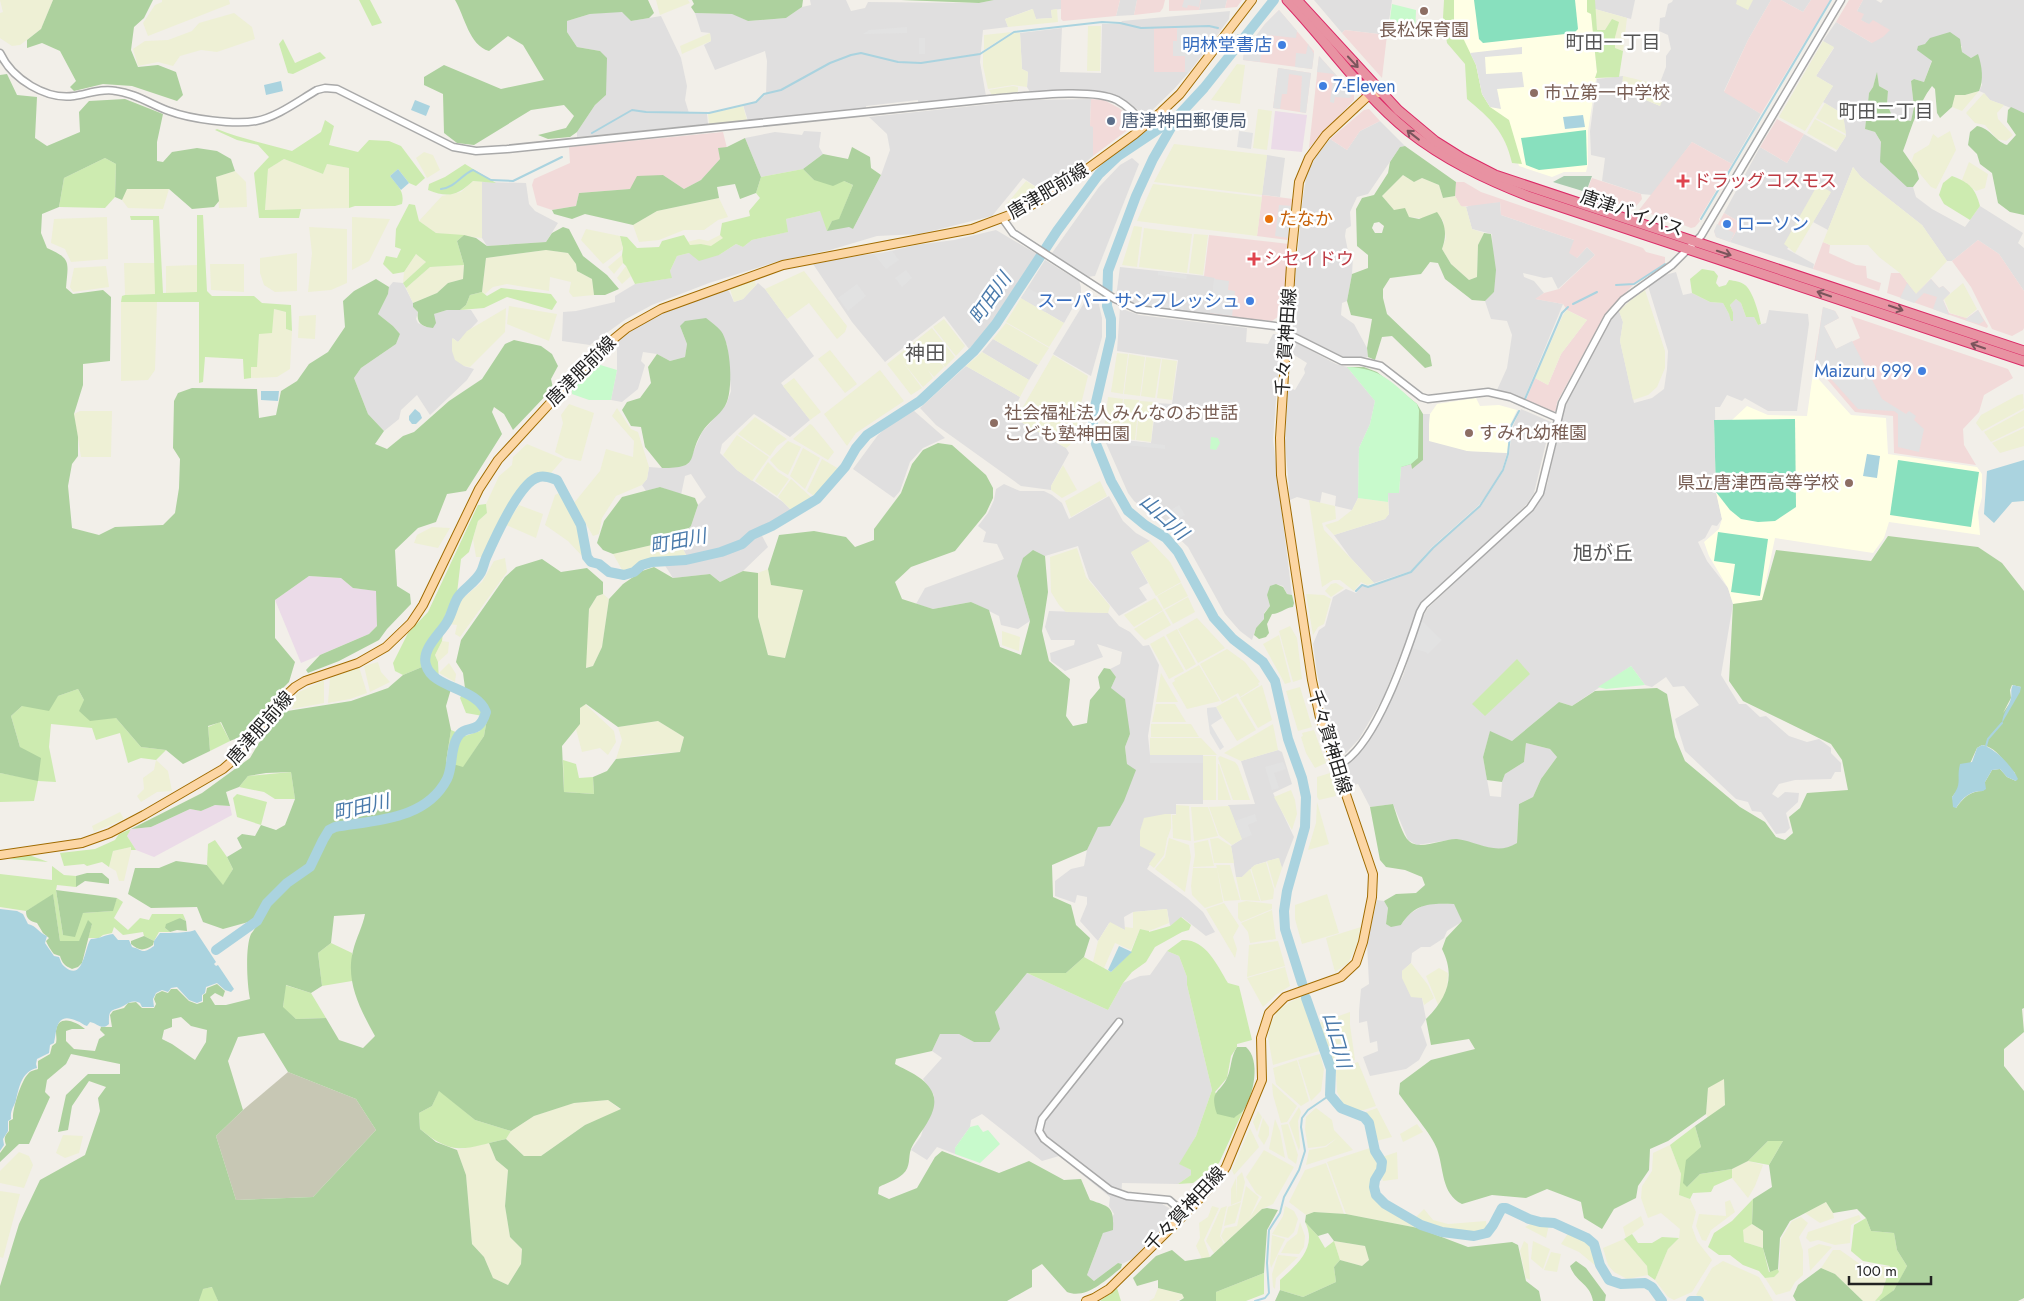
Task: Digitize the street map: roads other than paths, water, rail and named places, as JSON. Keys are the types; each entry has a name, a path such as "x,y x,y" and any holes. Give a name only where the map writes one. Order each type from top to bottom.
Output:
{"highway":[{"name":"唐津バイパス","path":"1287,0 1392,117 1428,146 1483,178 1528,196 1692,246 2023,356"},
{"name":"唐津バイパス","path":"1297,0 1381,94 1435,142 1495,175 1692,246"}],"main road":[{"name":"唐津肥前線","path":"0,855 82,843 110,833 223,769 238,756 277,704 296,687 305,681 358,662 386,646 410,623 423,605 479,489 498,460 594,355 636,322 660,309 683,300 783,265 957,233 1002,219 1029,207 1061,188 1144,126 1180,94 1252,0"},
{"path":"1370,94 1381,94"},
{"name":"千々賀神田線","path":"1086,1301 1109,1289 1185,1214 1222,1173 1247,1120 1262,1080 1261,1038 1269,1013 1285,997 1341,977 1356,963 1362,950 1372,897 1373,874 1320,718 1312,680 1282,475 1280,438 1286,329 1297,196 1304,166 1326,135 1370,94"}],"street":[{"path":"1336,766 1344,763 1364,740 1389,696 1398,677 1424,605 1514,524 1536,501 1562,403 1608,317 1623,300 1692,246 1841,0"},
{"path":"0,53 9,68 43,92 52,96 73,96 115,90 132,95 170,112 198,119 256,121 271,116 317,90 325,88 337,89 453,147 465,151 507,149 980,100 1059,94 1097,94 1108,96 1124,104 1135,113 1144,126"},
{"path":"1002,219 1013,233 1103,292 1137,309 1275,326 1286,329 1290,335 1334,358 1342,361 1380,366 1421,397 1428,399 1488,392 1510,397 1558,418"},
{"path":"1119,1022 1042,1119 1039,1131 1044,1139 1110,1190 1126,1196 1168,1200 1185,1214"}],"water":[{"path":"281,81 283,91 266,95 264,85"},
{"path":"415,100 430,106 426,116 411,110"},
{"path":"1583,115 1585,127 1565,129 1563,117"},
{"path":"398,169 409,183 401,190 390,176"},
{"path":"261,391 279,391 278,401 261,400"},
{"path":"415,409 422,418 416,424 412,424 409,416"},
{"path":"1867,454 1880,456 1877,478 1863,476"},
{"path":"2024,460 2024,501 2012,502 1994,523 1984,514 1987,471"},
{"path":"2013,685 2021,687 2020,692 2002,723 2010,701"},
{"path":"1982,745 2003,759 2018,779 2016,781 2007,777 2000,769 1992,770 1985,782 1986,789 1971,793 1956,808 1953,807 1952,797 1958,784 1960,764 1972,762 1977,748"},
{"path":"0,909 17,911 23,914 28,924 34,926 47,936 45,943 54,956 59,957 62,964 71,971 76,970 80,966 91,939 113,934 118,940 129,940 132,947 144,951 154,946 154,941 160,933 195,930 216,962 214,964 218,965 234,989 231,992 225,990 217,983 206,987 205,993 202,995 202,1001 197,1003 189,1000 177,987 171,988 168,992 162,990 156,993 153,999 154,1007 142,1007 140,1003 130,1002 113,1010 110,1014 109,1024 104,1027 90,1022 87,1026 70,1019 61,1020 58,1024 54,1043 50,1045 49,1053 37,1059 37,1068 28,1072 22,1080 11,1119 8,1121 8,1131 3,1139 4,1145 0,1151"},
{"path":"1119,946 1132,952 1111,972 1108,970"}],"waterway":[{"name":"町田川","path":"216,950 257,921 267,903 287,883 310,867 329,830 335,827 398,816 426,803 438,793 447,779 453,748 457,738 464,731 479,725 486,712 473,697 445,684 430,673 426,665 426,653 447,622 458,597 481,572 508,512 532,481 544,476 557,480 581,525 587,557 591,562 599,564 609,572 624,575 652,562 686,560 721,552 742,544 752,535 772,526 817,499 845,467 856,448 867,435 920,401 974,351 996,324 1057,231 1099,174 1118,156 1178,116 1204,88 1274,0"},
{"path":"1701,219 1831,0"},
{"path":"592,133 632,110 709,113 756,102 764,94 781,90 830,63 861,53 898,62 921,63 980,54 1014,32 1102,22 1120,23 1141,28 1209,26 1218,28"},
{"name":"町田川","path":"1238,35 1244,38"},
{"name":"山口川","path":"1176,119 1153,159 1136,196 1108,271 1107,306 1111,319 1111,337 1093,415 1093,429 1096,444 1111,481 1128,511 1145,525 1166,538 1178,552 1214,618 1233,639 1263,662 1275,681 1288,739 1302,778 1306,797 1305,827 1287,891 1284,911 1285,929 1302,983"},
{"path":"441,189 451,186 473,170 491,180 513,181 562,157"},
{"path":"1616,285 1634,284 1665,264"},
{"path":"1573,304 1597,292"},
{"path":"1525,399 1562,313 1568,307"},
{"path":"1356,591 1362,585 1368,587 1411,572 1433,548 1480,506 1503,470 1508,454 1511,426 1519,411"},
{"path":"1986,746 1988,739 2002,723"},
{"name":"山口川","path":"1306,998 1331,1069 1330,1095 1341,1108 1364,1117 1369,1123 1375,1151 1382,1162 1374,1187 1376,1195 1385,1204 1421,1225 1442,1232 1474,1236 1487,1233 1502,1208 1506,1208 1529,1219 1554,1223 1587,1238 1594,1244 1600,1265 1609,1280 1621,1284 1645,1283 1652,1287 1662,1301"},
{"path":"1255,1301 1265,1298 1269,1293 1267,1263 1269,1230 1280,1213 1284,1197 1299,1170 1305,1151 1301,1127 1302,1118 1308,1110 1330,1095"},
{"name":"山口川","path":"1691,1301 1699,1301"}],"place":[{"name":"長松保育園","path":"1424,11"},
{"name":"明林堂書店","path":"1282,45"},
{"name":"7-Eleven","path":"1323,86"},
{"name":"市立第一中学校","path":"1534,93"},
{"name":"唐津神田郵便局","path":"1111,121"},
{"name":"ドラッグコスモス","path":"1683,181"},
{"name":"たなか","path":"1269,219"},
{"name":"ローソン","path":"1727,224"},
{"name":"シセイドウ","path":"1254,259"},
{"name":"スーパー サンフレッシュ","path":"1250,301"},
{"name":"Maizuru 999","path":"1922,371"},
{"name":"社会福祉法人みんなのお世話 こども塾神田園","path":"994,423"},
{"name":"すみれ幼稚園","path":"1469,433"},
{"name":"県立唐津西高等学校","path":"1849,483"}],"district":[{"name":"町田一丁目","path":"1613,42"},
{"name":"町田二丁目","path":"1886,111"},
{"name":"神田","path":"925,353"},
{"name":"旭が丘","path":"1603,553"}]}
